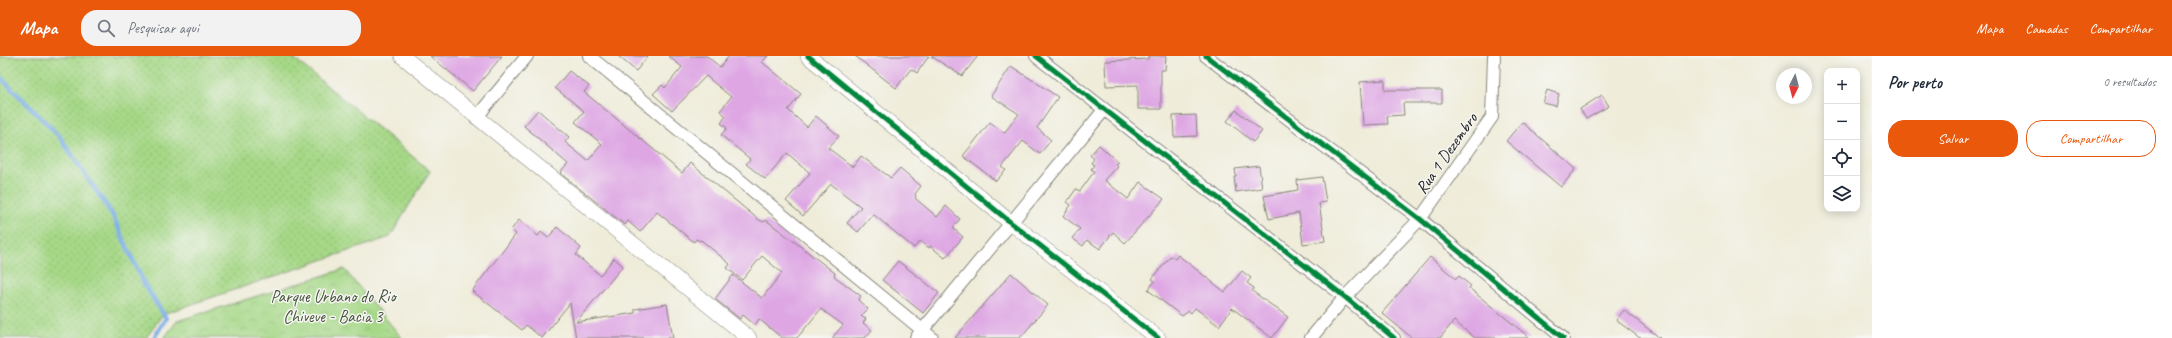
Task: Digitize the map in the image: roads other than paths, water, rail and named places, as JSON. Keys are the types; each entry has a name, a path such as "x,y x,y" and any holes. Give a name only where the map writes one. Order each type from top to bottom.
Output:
{"street":[{"path":"402,56 476,118 749,338"},
{"path":"476,118 527,56"},
{"path":"589,56 924,335 1010,222 1104,110"},
{"path":"808,56 1010,222 1158,338"},
{"path":"1036,56 1345,297 1394,338"},
{"path":"1206,56 1420,218 1563,338"},
{"name":"Rua 1 Dezembro","path":"1311,338 1345,297 1420,218 1492,117 1494,56"}],"waterway":[{"path":"0,77 59,136 112,214 144,284 166,318 154,338"}],"park label":[{"name":"Parque Urbano do Rio Chiveve - Bacia 3","path":"333,306"}]}
